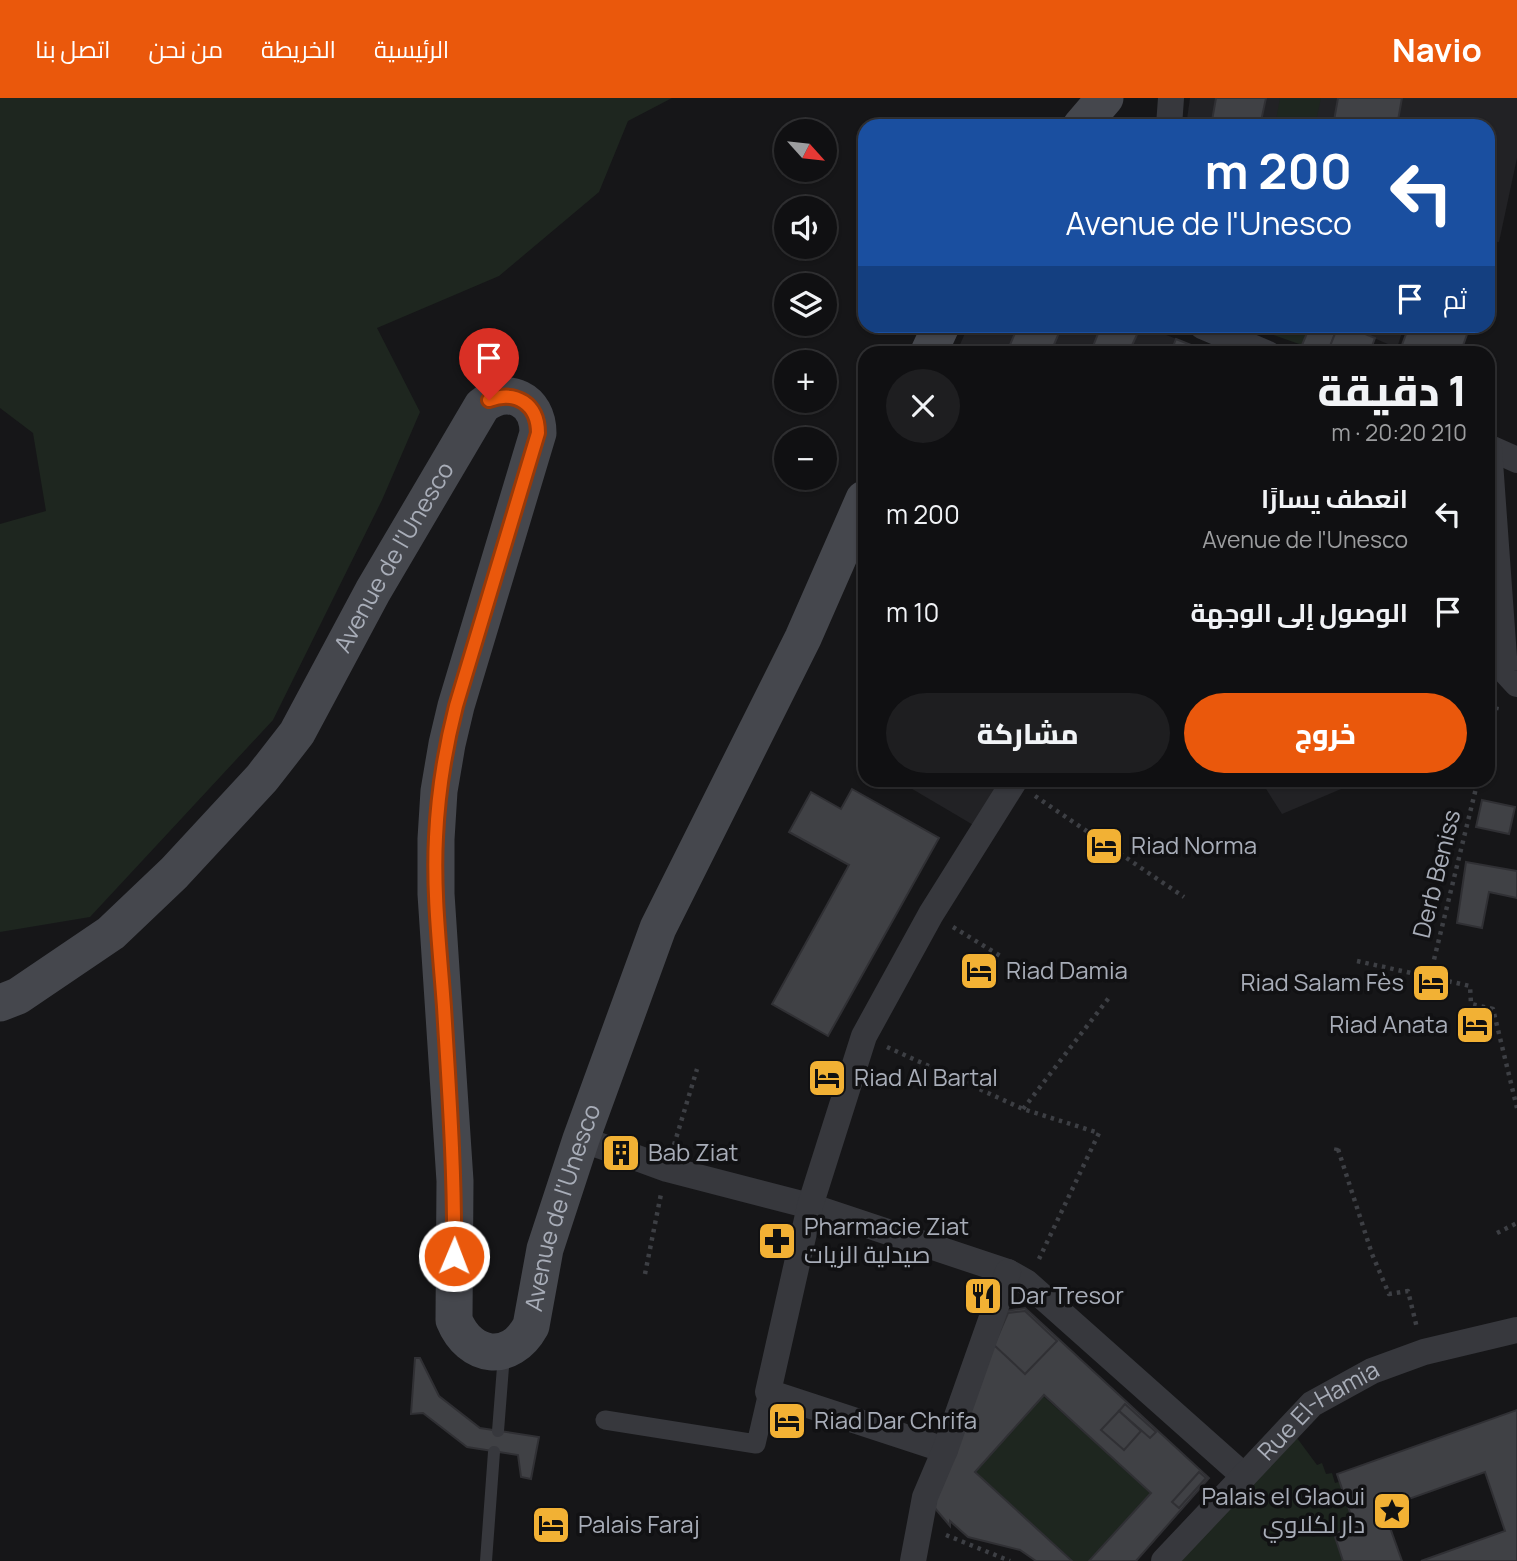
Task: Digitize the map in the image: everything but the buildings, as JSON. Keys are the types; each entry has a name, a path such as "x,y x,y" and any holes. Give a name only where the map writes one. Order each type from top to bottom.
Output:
{"main road":[{"path":"1087,119 1105,98"},
{"name":"Avenue de l'Unesco","path":"0,1003 19,996 111,933 174,873 253,788 297,733 373,591 482,406 489,400 509,396 528,404 538,422 538,433 456,706 441,779 436,839 436,894 455,1181 454,1320 467,1342 478,1349 491,1352 515,1345 525,1337 531,1326 544,1249 608,1148 658,928 803,638 858,513"}],"street":[{"path":"1170,119 1171,98"},
{"path":"1218,333 1249,346"},
{"path":"1495,450 1517,460"},
{"path":"1495,517 1511,677"},
{"path":"605,1420 756,1444 810,1206 864,1037 932,914 1010,787"},
{"path":"608,1148 667,1169 810,1206 1017,1277 1244,1476"},
{"path":"912,1561 925,1497 1017,1277"},
{"name":"Rue El-Hamia","path":"1164,1561 1312,1404 1371,1371 1424,1352 1517,1330"},
{"path":"768,1392 945,1450"}],"lane":[{"path":"498,1431 504,1350"},
{"path":"486,1561 494,1452"}],"path":[{"path":"1495,723 1511,677"},
{"path":"1023,787 1184,897"},
{"name":"Derb Beniss","path":"1430,976 1476,787"},
{"path":"932,914 1002,957"},
{"path":"1357,961 1470,986 1471,1004 1493,1009 1517,1108"},
{"path":"1023,1109 1111,995"},
{"path":"864,1037 1023,1109 1099,1133 1039,1260 1017,1277"},
{"path":"1336,1151 1337,1146 1372,1254 1389,1294 1408,1291 1424,1352"},
{"path":"1497,1233 1517,1223"},
{"path":"920,1525 1010,1561"}],"shaded area":[{"path":"0,98 672,98 628,121 599,192 499,276 377,328 420,412 382,500 273,720 90,917 0,932 0,524 46,511 33,433 0,408"},
{"path":"1190,98 1517,98 1517,158 1499,242 1495,242 1495,119 1187,119"},
{"path":"1280,98 1321,98 1316,119 1276,119"},
{"path":"965,333 1161,333 1195,346 959,346"},
{"path":"1268,333 1307,333 1302,345"},
{"path":"1362,333 1402,333 1398,346"},
{"path":"909,787 998,787 975,826"},
{"path":"1265,787 1346,787 1282,814"},
{"path":"1043,1396 1152,1492 1088,1561 1073,1561 975,1472"},
{"path":"1297,1438 1317,1465 1322,1463 1326,1474 1332,1473 1335,1483 1346,1480 1365,1533 1350,1561 1172,1561"}],"place":[{"name":"Riad Norma","path":"1104,846"},
{"name":"Riad Damia","path":"979,971"},
{"name":"Riad Salam Fès","path":"1431,983"},
{"name":"Riad Anata","path":"1475,1025"},
{"name":"Riad Al Bartal","path":"827,1078"},
{"name":"Bab Ziat","path":"621,1153"},
{"name":"Pharmacie Ziat صيدلية الزيات","path":"777,1241"},
{"name":"Dar Tresor","path":"983,1296"},
{"name":"Riad Dar Chrifa","path":"787,1421"},
{"name":"Palais el Glaoui دار لكلاوي","path":"1392,1511"},
{"name":"Palais Faraj","path":"551,1525"}],"route":[{"path":"454,1256 455,1181 436,894 439,791 456,706 538,433 538,422 528,404 509,396 489,400"}]}
